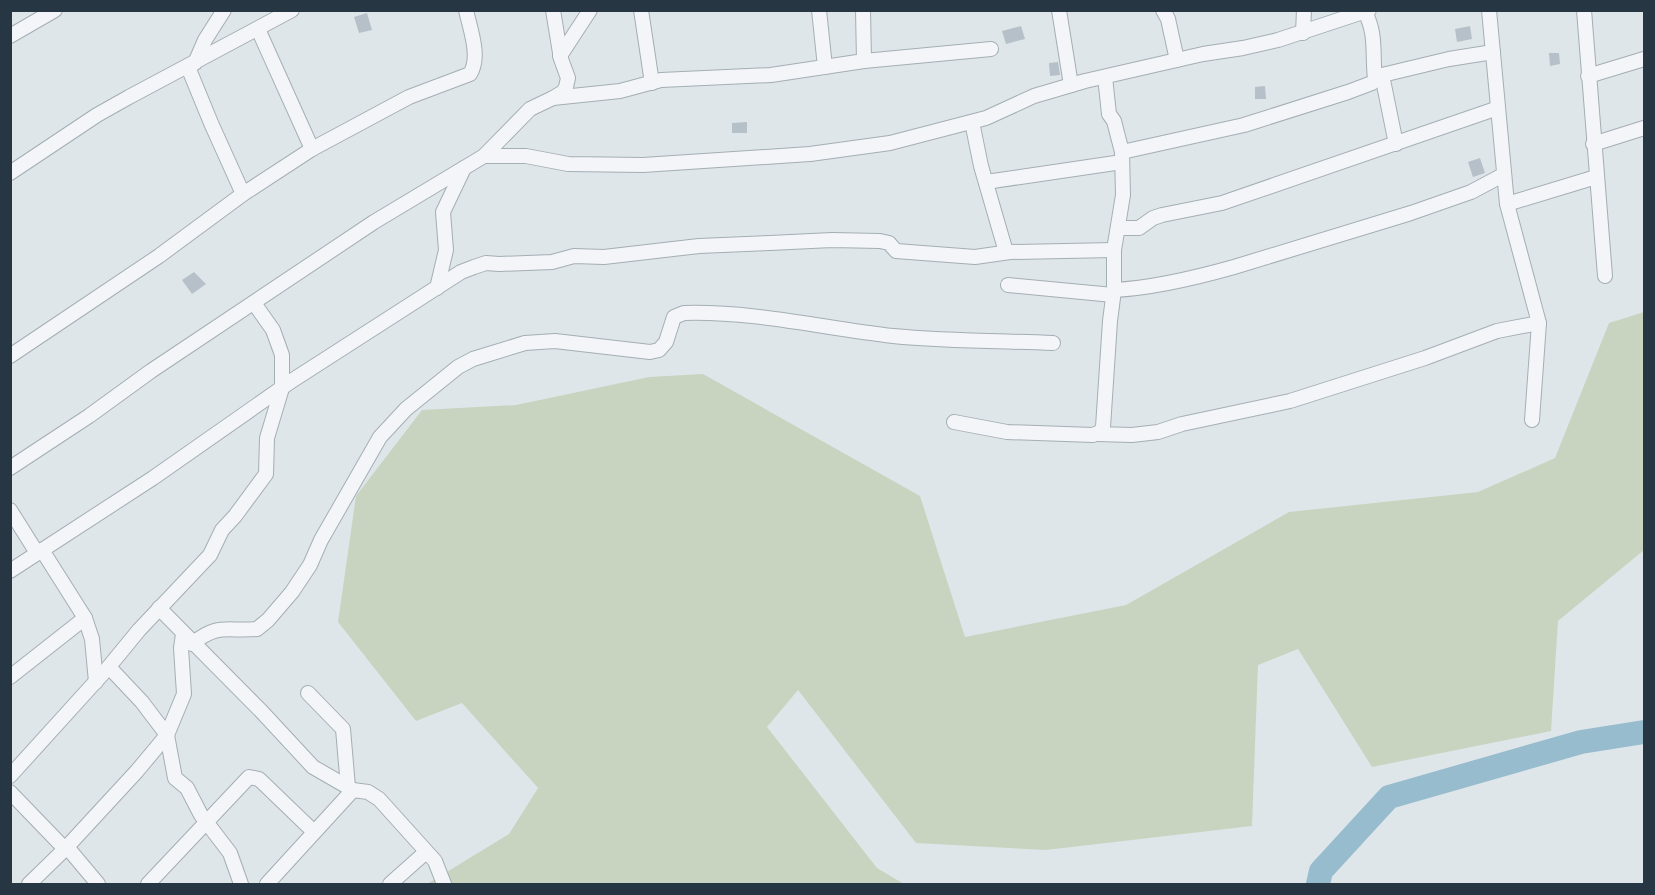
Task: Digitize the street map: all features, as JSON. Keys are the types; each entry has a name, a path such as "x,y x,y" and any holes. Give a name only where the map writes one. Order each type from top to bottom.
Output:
{"street":[{"path":"10,36 55,10"},
{"path":"224,10 192,65 211,123 243,194"},
{"path":"10,172 98,115 292,10"},
{"path":"10,356 159,256 243,194 312,149 409,97 470,74 475,57 466,10"},
{"path":"10,468 374,222 484,156 530,109 562,92 567,82 567,74 560,56 554,10"},
{"path":"560,56 590,10"},
{"path":"641,10 652,83"},
{"path":"819,10 825,67"},
{"path":"863,10 864,61"},
{"path":"1059,10 1071,85"},
{"path":"1163,10 1168,19 1177,60"},
{"path":"1303,33 1304,10"},
{"path":"1489,10 1507,204 1539,323 1532,420"},
{"path":"1584,10 1605,276"},
{"path":"484,156 526,156 558,163 643,165 810,154 890,143 986,118 1034,96 1071,85 1303,33 1367,11 1374,33 1372,54 1396,144"},
{"path":"258,29 312,149"},
{"path":"554,98 620,91 661,80 771,75 864,61 991,49"},
{"path":"986,182 1122,157 1244,125 1348,92 1372,83 1379,77 1449,59 1493,52"},
{"path":"1588,76 1644,59"},
{"path":"1097,434 1103,427 1114,292 1114,250 1123,195 1122,157 1114,121 1109,114 1105,76"},
{"path":"1119,228 1139,228 1153,218 1162,215 1222,202 1498,108"},
{"path":"972,122 1006,252"},
{"path":"1593,144 1644,129"},
{"path":"437,288 446,250 443,212 464,168"},
{"path":"1008,285 1114,292 1209,274 1420,210 1471,192 1503,175"},
{"path":"1507,204 1596,177"},
{"path":"10,571 153,478 282,388 461,272 486,263 552,262 574,256 604,257 699,246 832,240 880,241 889,243 896,251 923,251 975,257 1006,252 1114,250"},
{"path":"10,776 96,682 159,608 210,555 222,530 266,474 267,438 282,388 282,355 279,343 265,317 254,303"},
{"path":"29,885 137,771 166,735 184,694 181,648 188,639 225,628 257,629 268,620 292,592 310,565 321,540 380,437 406,409 458,367 473,359 525,344 555,341 650,352 659,350 666,342 676,315 698,312 776,319 894,336 1053,342"},
{"path":"954,422 1007,432 1132,435 1158,432 1182,424 1290,401 1425,358 1497,331 1539,323"},
{"path":"10,510 85,618 92,639 96,682"},
{"path":"159,608 314,766 351,788 368,792 379,799 438,866 444,885"},
{"path":"10,677 85,618"},
{"path":"92,639 110,666 142,702 166,735 175,778 187,788 207,823 230,853 241,885"},
{"path":"267,885 351,788 343,729 308,693"},
{"path":"148,885 245,780 253,776 314,831"},
{"path":"10,792 66,848 98,885"},
{"path":"390,885 426,852"}],"green space":[{"path":"1644,312 1644,550 1558,621 1551,731 1372,767 1298,649 1258,665 1252,826 1046,850 916,843 798,690 767,727 877,868 904,884 427,884 509,834 538,788 462,703 416,721 338,622 356,496 422,410 516,405 649,377 703,374 920,496 965,637 1126,605 1289,512 1478,492 1555,458 1609,323"}],"building":[{"path":"367,13 372,30 359,33 354,17"},
{"path":"1021,26 1025,39 1006,44 1002,31"},
{"path":"1470,26 1472,39 1457,42 1455,29"},
{"path":"1549,53 1559,53 1560,64 1550,66"},
{"path":"1058,62 1060,75 1050,76 1049,63"},
{"path":"1265,86 1266,99 1255,99 1255,87"},
{"path":"747,122 747,133 732,133 732,123"},
{"path":"1480,158 1485,173 1473,177 1468,162"},
{"path":"194,272 206,284 192,294 182,280"}],"waterway":[{"path":"1318,884 1321,871 1389,797 1581,742 1644,732"}]}
